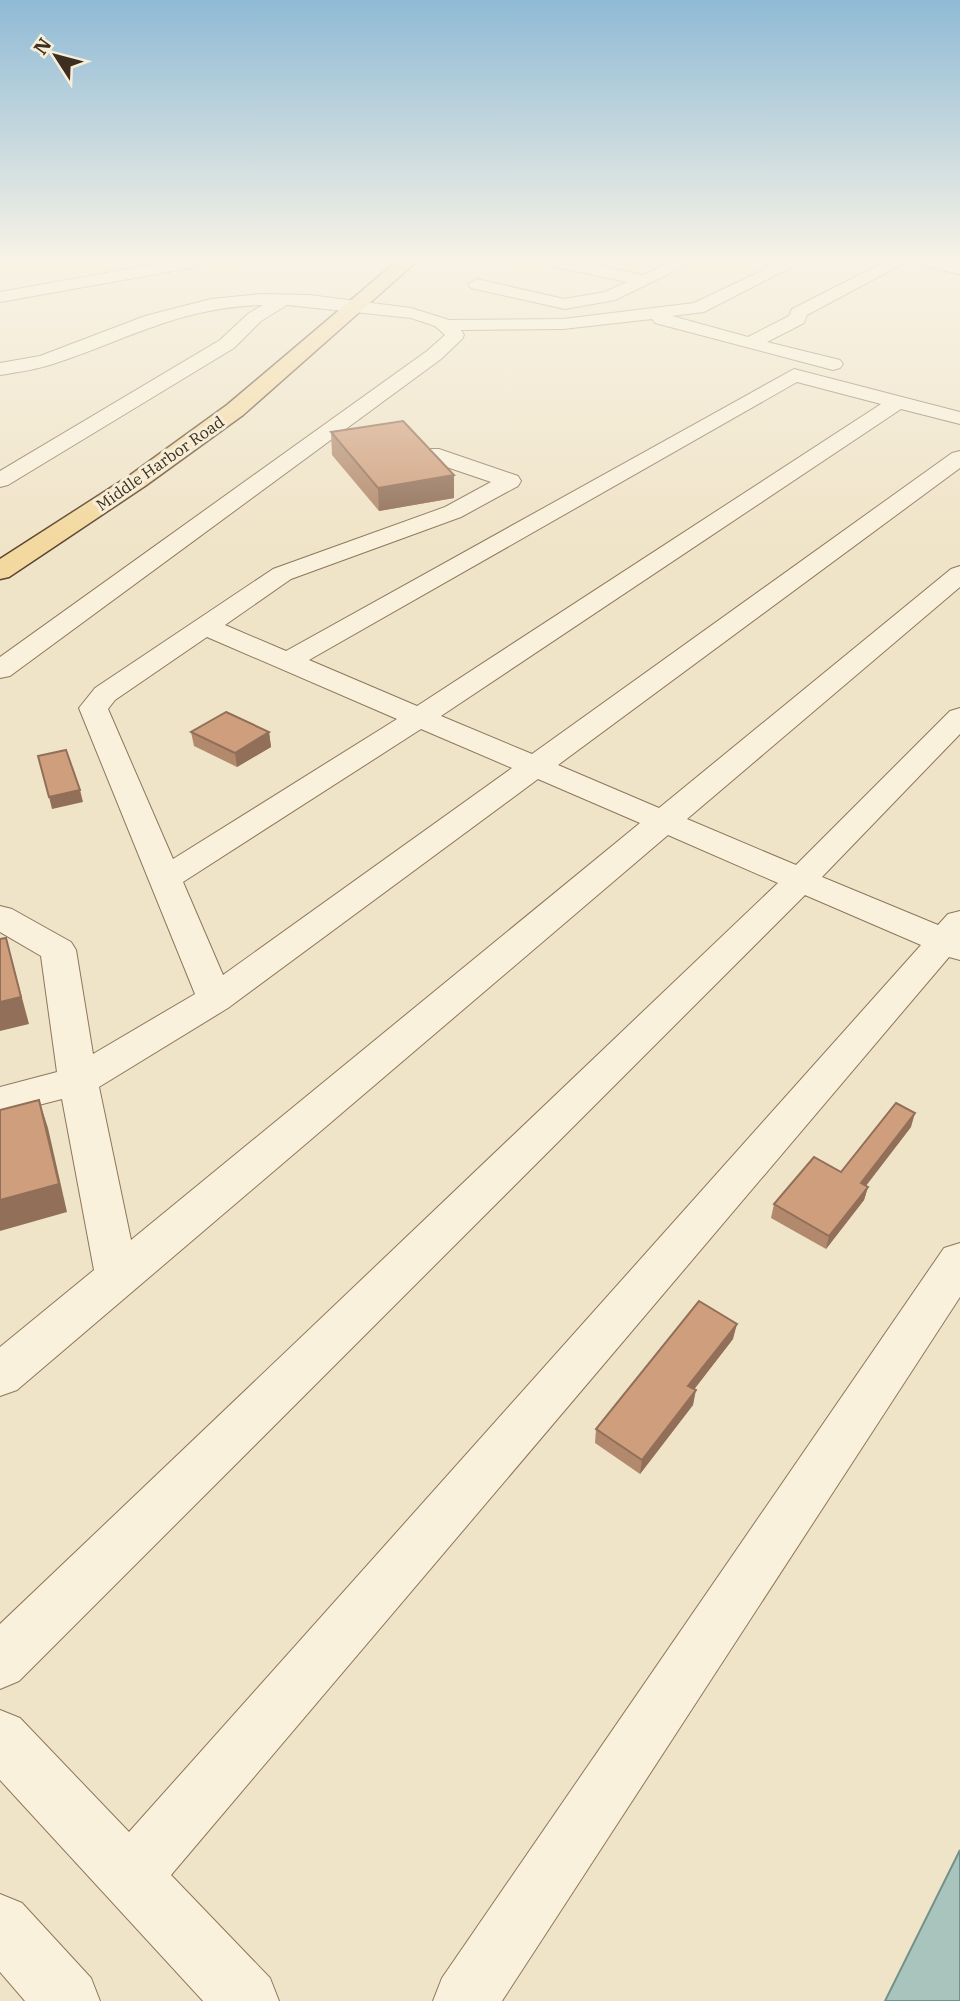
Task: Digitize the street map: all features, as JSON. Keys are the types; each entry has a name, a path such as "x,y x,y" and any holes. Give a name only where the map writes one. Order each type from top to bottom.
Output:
{"main road":[{"name":"Middle Harbor Road","path":"0,572 137,481 236,410 298,355"}],"lane":[{"path":"0,369 44,361 59,355"},
{"path":"25,384 81,355"},
{"path":"0,480 208,355"},
{"path":"0,670 433,355"},
{"path":"798,355 855,370"},
{"path":"288,661 794,375 960,418"},
{"path":"165,878 420,717 898,402"},
{"path":"215,999 93,708 105,694 282,574 453,512 510,481 431,454"},
{"path":"0,1101 78,1081 215,999 960,458"},
{"path":"0,1375 960,574"},
{"path":"130,1877 954,937 800,880 205,626"},
{"path":"0,1662 800,880 960,717"},
{"path":"0,917 58,950 78,1081 117,1277"},
{"path":"465,2001 960,1261"},
{"path":"0,1738 247,2001"},
{"path":"0,1925 68,2001"}],"water":[{"path":"960,1850 960,2001 885,2001"}],"building":[{"path":"403,421 454,475 378,488 331,432"},
{"path":"226,712 269,732 235,753 191,732"},
{"path":"66,750 80,790 49,797 38,756"},
{"path":"6,938 21,997 0,1002 0,939"},
{"path":"39,1100 59,1184 0,1200 0,1110"},
{"path":"896,1103 915,1113 861,1183 868,1187 829,1236 774,1204 814,1157 841,1172"},
{"path":"699,1301 737,1324 688,1386 696,1390 642,1460 596,1429"}]}
